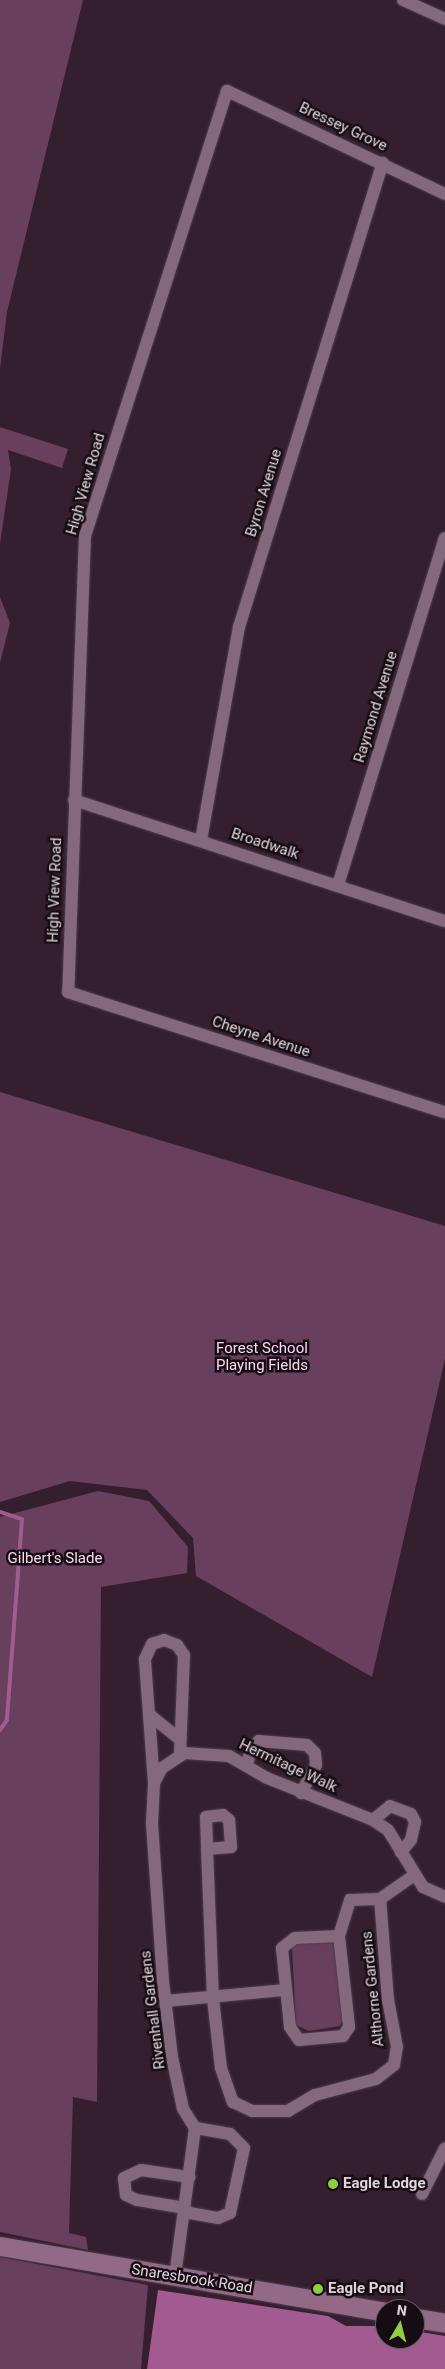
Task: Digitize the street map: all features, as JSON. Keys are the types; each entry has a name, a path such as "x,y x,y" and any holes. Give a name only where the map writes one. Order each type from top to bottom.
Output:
{"street":[{"path":"403,0 445,19"},
{"name":"Bressey Grove","path":"227,91 383,163 445,194"},
{"name":"High View Road","path":"68,992 85,534 227,91"},
{"name":"Byron Avenue","path":"201,840 240,627 383,163"},
{"name":"Raymond Avenue","path":"338,885 445,538"},
{"name":"Broadwalk","path":"74,800 445,921"},
{"name":"Cheyne Avenue","path":"68,992 445,1112"},
{"path":"154,1783 146,1652 164,1640 177,1645 184,1655 179,1739 180,1756"},
{"path":"151,1716 179,1739"},
{"path":"247,1764 252,1747 259,1741 307,1745 316,1753 316,1765 301,1793"},
{"name":"Hermitage Walk","path":"162,1768 180,1756 206,1752 247,1764 301,1793 373,1820 388,1830 413,1876 423,1887 445,1897"},
{"name":"Rivenhall Gardens","path":"162,1768 154,1783 152,1823 166,2001 183,2109 195,2128"},
{"path":"373,1820 390,1806 410,1814 416,1822 412,1840 401,1852"},
{"name":"Althorne Gardens","path":"206,1849 213,1998 221,2068 233,2102 252,2111 288,2111 314,2095 376,2079 394,2064 397,2047 388,2000 380,1899"},
{"path":"339,1936 350,1900 380,1899 413,1876"},
{"name":"Althorne Gardens","path":"339,1936 346,2033 299,2040 290,2028 285,1990 282,1954 287,1942 339,1936"},
{"path":"166,2001 285,1990"},
{"path":"174,2276 184,2210 189,2177 195,2128 230,2134 244,2148 230,2214 218,2218 184,2210 137,2200 126,2195 124,2178 141,2170 189,2177"},
{"path":"422,2194 445,2148"},
{"name":"Snaresbrook Road","path":"0,2246 375,2310"},
{"path":"425,2320 445,2323"}],"green space":[{"path":"0,0 83,0 7,312 0,369"},
{"path":"0,427 68,449 62,468 8,450 11,469 0,544"},
{"path":"0,597 10,623 0,663"},
{"name":"Forest School Playing Fields","path":"0,1092 445,1226 445,1359 372,1677 196,1576 193,1538 147,1490 70,1481 0,1502"},
{"name":"Gilbert's Slade","path":"98,1491 149,1501 188,1547 187,1573 101,1587 97,2102 73,2097 69,2233 86,2237 88,2250 0,2232 0,1517"},
{"path":"324,1939 333,1943 344,2017 340,2026 309,2031 296,2025 292,1949 298,1942"},
{"path":"0,2257 148,2285 141,2369 0,2369"}],"shaded area":[{"name":"Eagle Pond","path":"158,2290 328,2316 346,2326 375,2326 375,2349 425,2349 425,2333 445,2336 445,2369 147,2369"}],"waterway":[{"path":"0,1512 22,1519 7,1720 0,1730"}],"place":[{"name":"Eagle Lodge","path":"333,2184"},
{"name":"Eagle Pond","path":"318,2289"}]}
